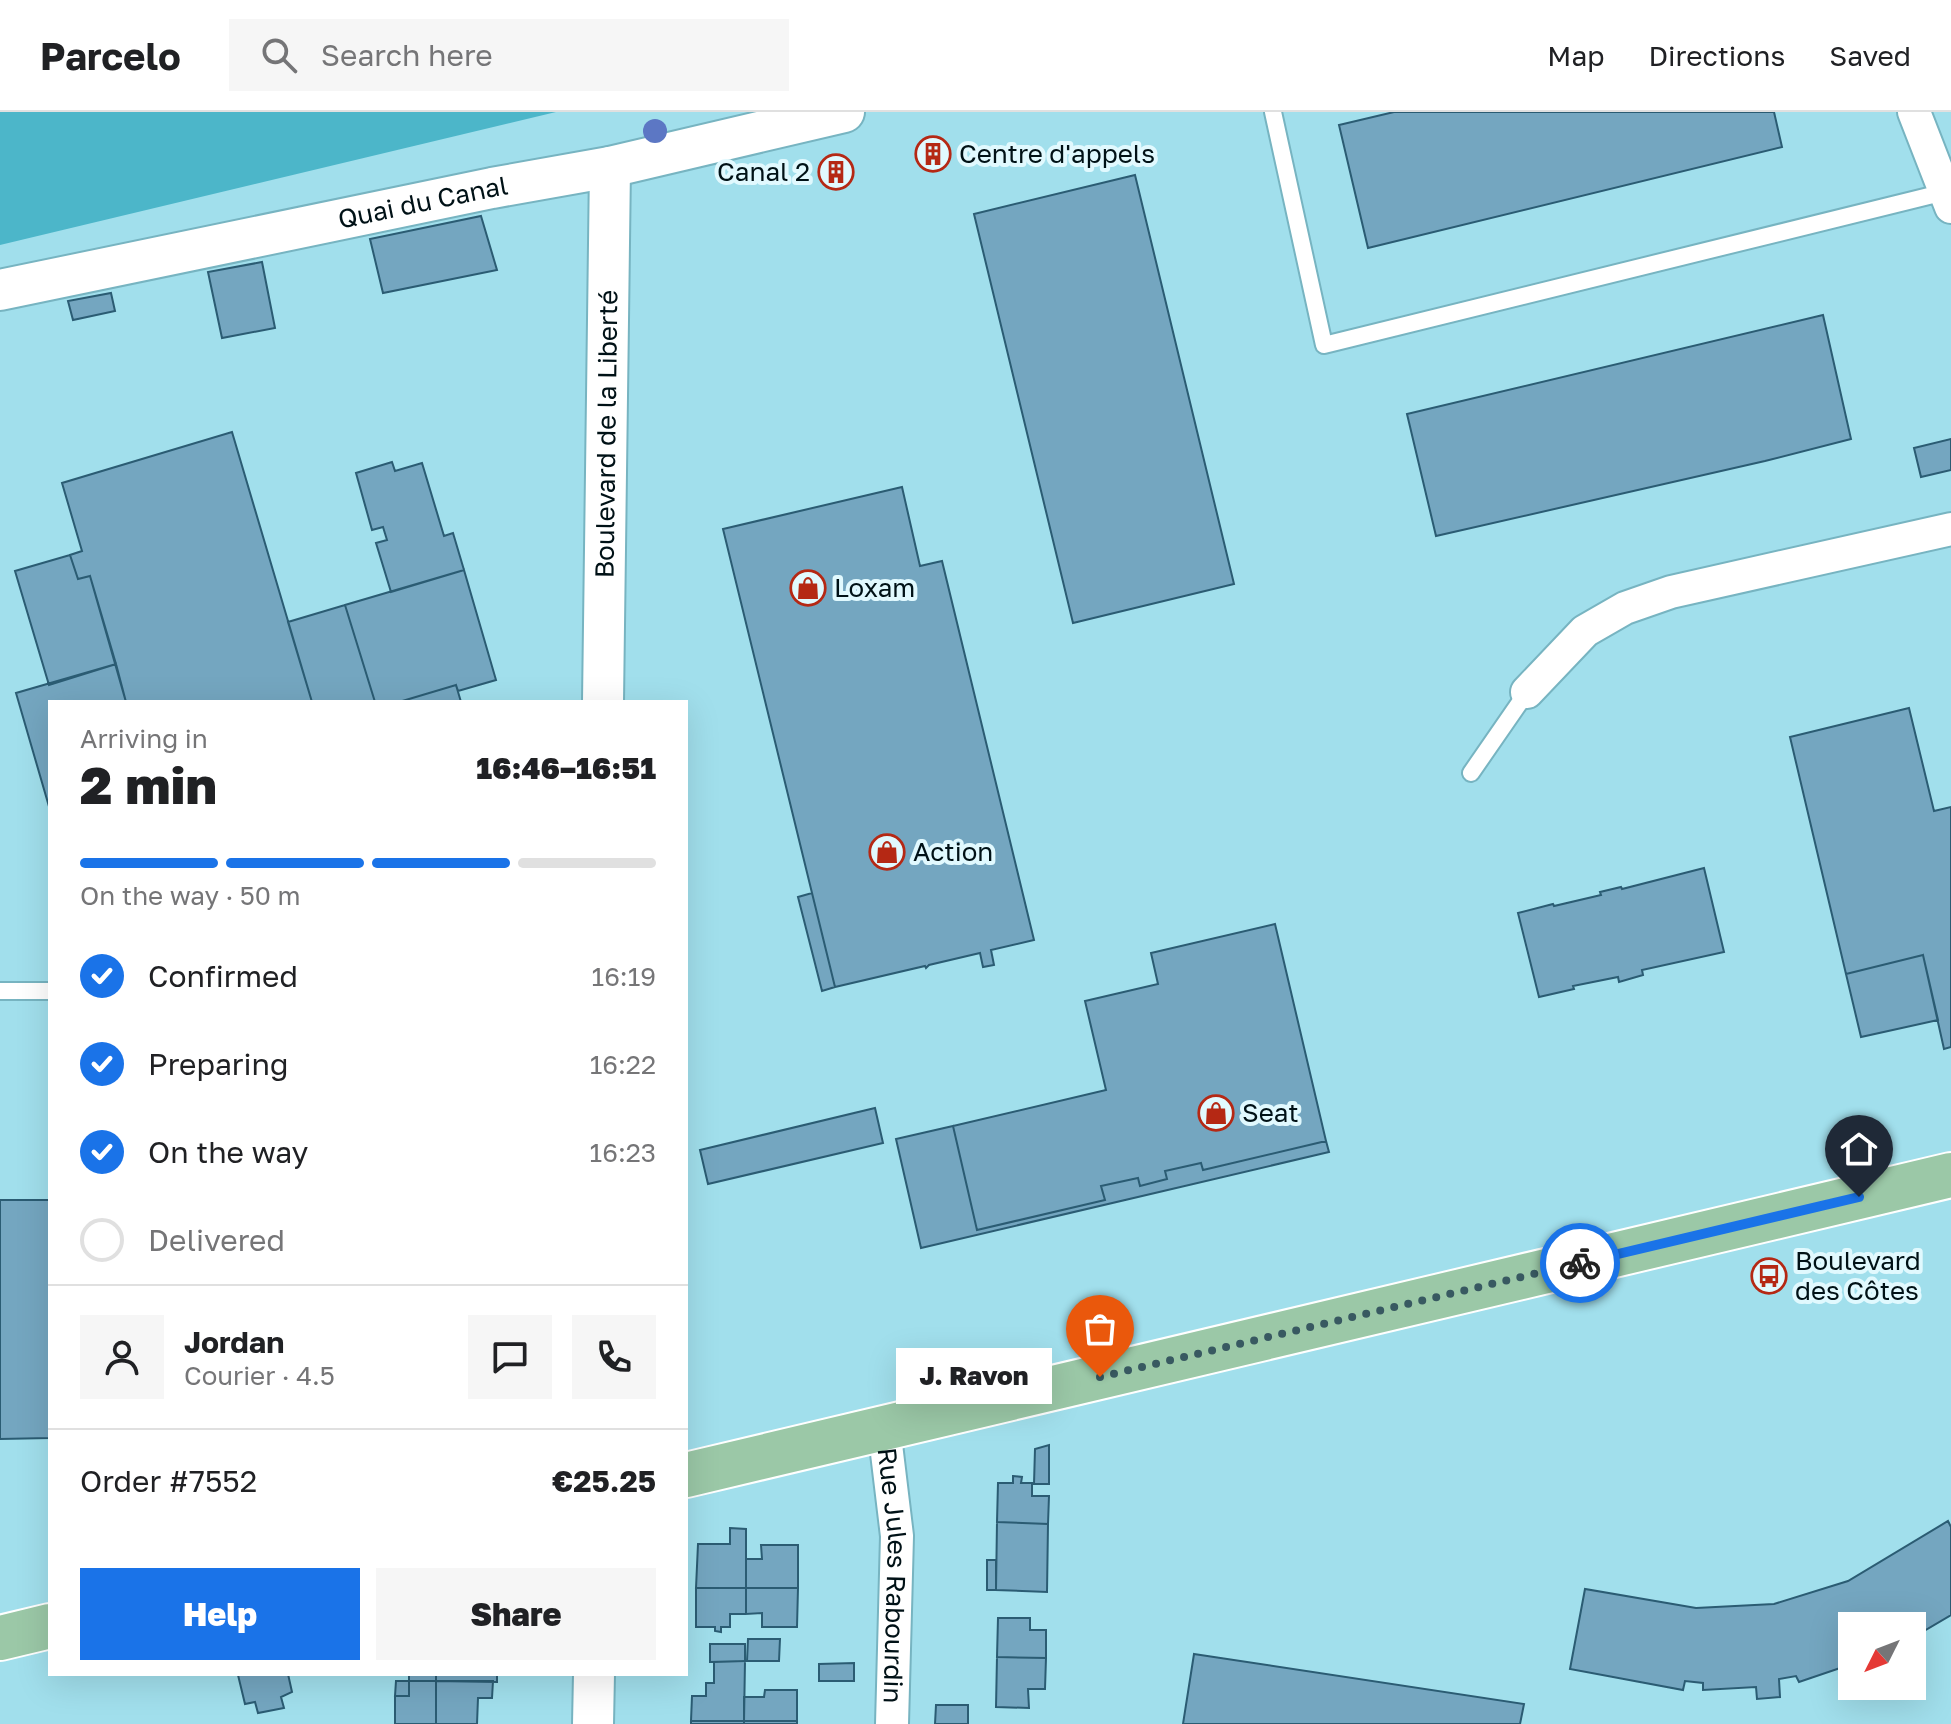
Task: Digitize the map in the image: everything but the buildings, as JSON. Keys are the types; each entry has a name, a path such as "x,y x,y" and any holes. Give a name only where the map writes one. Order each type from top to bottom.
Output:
{"main road":[{"path":"688,1475 1951,1175"},
{"path":"0,1638 48,1626"}],"street":[{"name":"Quai du Canal","path":"0,290 492,188 610,167 844,112"},
{"path":"1914,112 1948,200"},
{"name":"Boulevard de la Liberté","path":"603,700 610,167"},
{"path":"1527,692 1585,631 1625,608 1671,592 1951,529"},
{"name":"Rue Jules Rabourdin","path":"884,1428 897,1536 892,1724"},
{"path":"593,1724 594,1676"}],"lane":[{"path":"1273,112 1324,345 1948,200"},
{"path":"1471,773 1527,692"},
{"path":"0,991 48,991"}],"water":[{"path":"0,112 556,112 0,245"}],"way so far":[{"path":"1100,1377 1580,1263"}],"place":[{"name":"Centre d'appels","path":"933,154"},
{"name":"Canal 2","path":"836,172"},
{"name":"Loxam","path":"808,588"},
{"name":"Action","path":"887,852"},
{"name":"Seat","path":"1216,1113"},
{"name":"Boulevard des Côtes","path":"1769,1276"},
{"name":"J. Ravon","path":"1100,1377"}],"route":[{"path":"1580,1263 1859,1197"}]}
